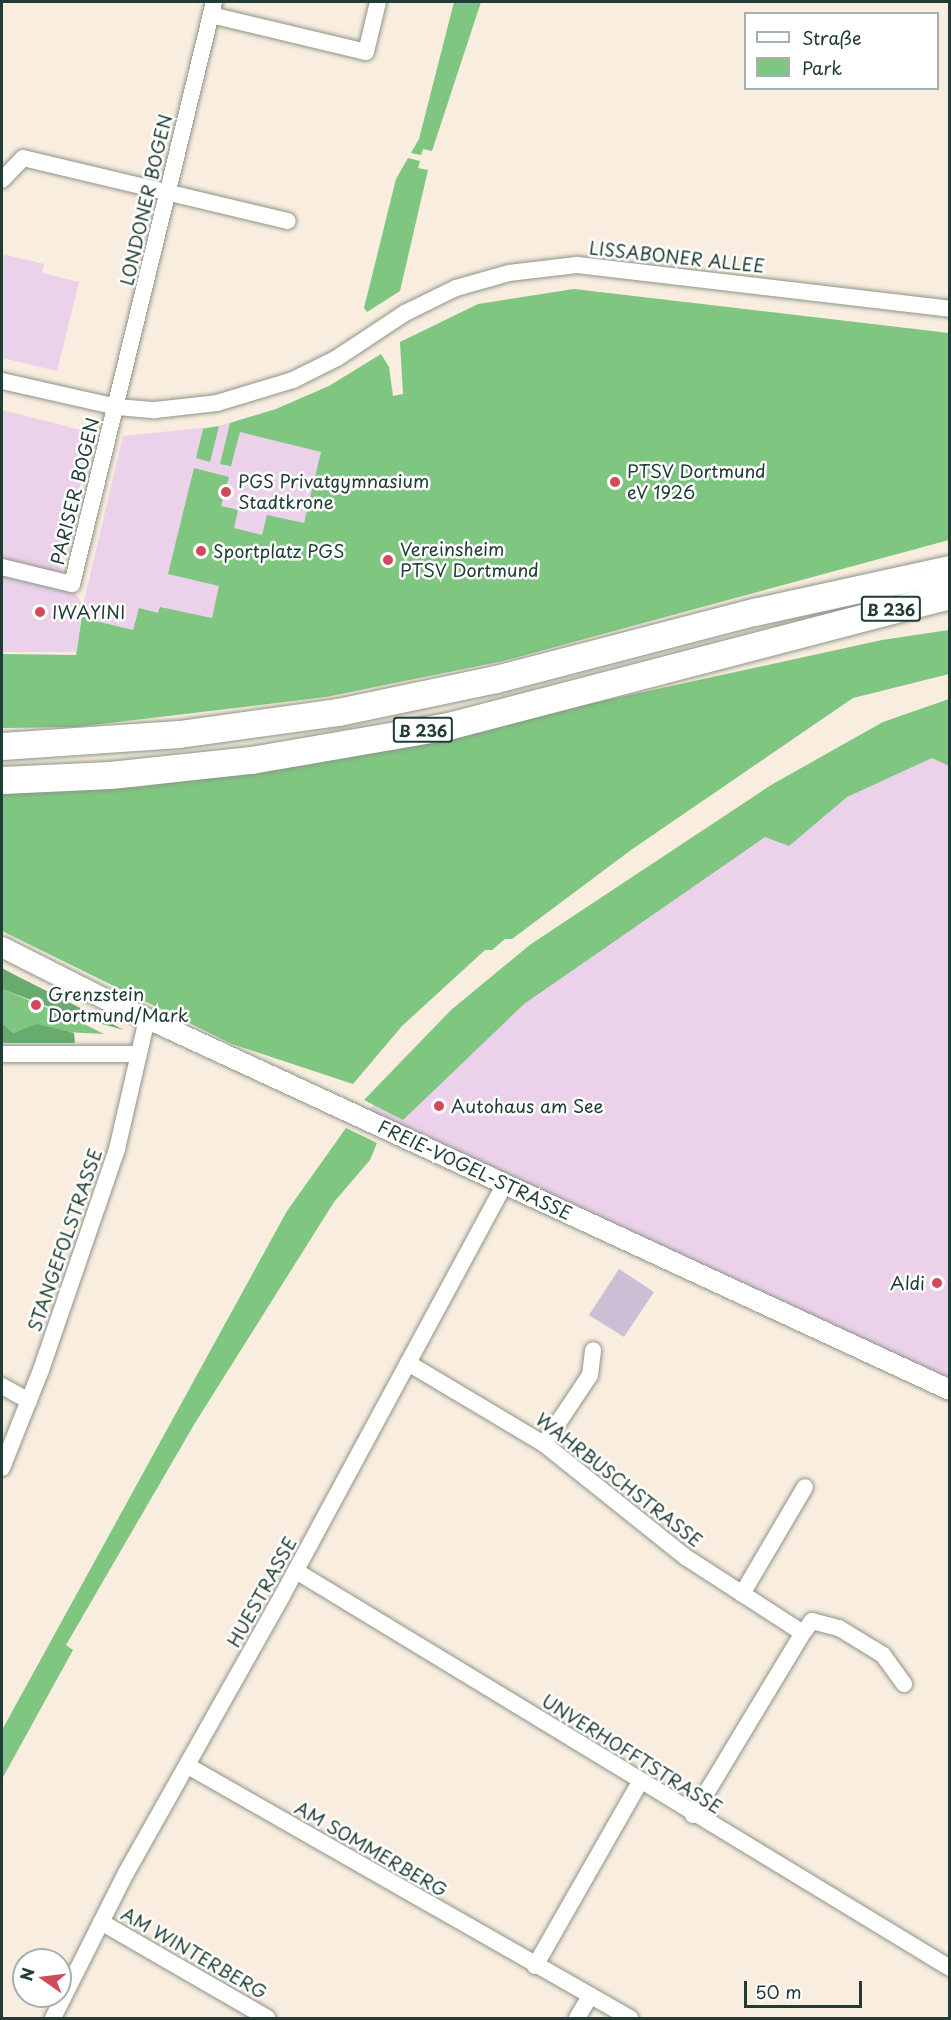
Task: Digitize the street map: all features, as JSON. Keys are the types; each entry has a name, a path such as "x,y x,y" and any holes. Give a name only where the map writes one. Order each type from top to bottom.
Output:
{"highway":[{"path":"754,612 832,584 950,553"},
{"name":"B 236","path":"2,746 179,734 338,712 496,679 754,612 950,569"},
{"name":"B 236","path":"2,780 168,770 349,745 513,710 950,595"},
{"path":"834,627 950,611"}],"street":[{"path":"212,8 366,52 378,2"},
{"name":"LONDONER BOGEN","path":"117,407 212,8"},
{"path":"2,180 23,158 288,221"},
{"name":"LISSABONER ALLEE","path":"2,381 117,407 155,410 217,403 293,380 337,358 405,314 456,288 542,268 612,267 950,309"},
{"name":"PARISER BOGEN","path":"2,567 72,584 117,407"},
{"name":"FREIE-VOGEL-STRASSE","path":"2,947 147,1019 950,1390"},
{"name":"STANGEFOLSTRASSE","path":"2,1468 29,1401 117,1149 137,1054 147,1019"},
{"path":"2,1054 137,1054"},
{"name":"HUESTRASSE","path":"53,2019 101,1922 296,1570 505,1184"},
{"path":"544,1444 590,1375 593,1350"},
{"name":"WAHRBUSCHSTRASSE","path":"408,1363 544,1444 687,1558 804,1633"},
{"path":"2,1386 29,1401"},
{"path":"742,1594 805,1487"},
{"name":"UNVERHOFFTSTRASSE","path":"296,1570 693,1815 950,1968"},
{"path":"693,1815 812,1621 839,1628 884,1655 904,1684"},
{"name":"AM SOMMERBERG","path":"188,1766 630,2019"},
{"path":"536,1966 640,1782"},
{"name":"AM WINTERBERG","path":"101,1922 267,2019"},
{"path":"577,2019 590,1996"}],"shaded area":[{"path":"2,254 44,264 42,273 79,282 57,371 2,358"},
{"name":"PGS Privatgymnasium Stadtkrone","path":"329,386 335,608 86,645 89,611 83,609 76,652 2,652 2,410 93,433 60,567 83,605 123,436 219,426 276,409"},
{"path":"949,699 949,1388 365,1114 484,997"},
{"path":"619,1269 654,1292 624,1337 589,1315"}],"green space":[{"path":"454,2 481,2 432,151 423,149 421,155 411,153 419,139"},
{"path":"408,158 420,161 418,168 428,170 400,291 367,312 364,308 396,179"},
{"path":"574,289 949,333 949,540 503,661 326,697 76,727 2,728 2,654 76,655 83,609 89,611 87,619 133,630 139,608 158,613 160,607 212,618 219,586 168,574 194,468 229,477 221,506 238,510 234,528 262,535 267,515 304,523 321,452 240,432 231,466 220,464 230,423 276,409 329,386 381,354 389,367 393,396 403,394 400,342 478,304"},
{"path":"219,426 210,462 196,458 203,429"},
{"path":"949,630 949,674 853,698 631,850 512,939 505,939 492,950 485,950 402,1026 353,1084 232,1044 2,931 2,794 139,787 313,764 882,640"},
{"path":"949,699 949,766 932,758 847,797 789,846 765,837 524,1004 403,1120 364,1100 451,1010 531,944 771,785 883,722"},
{"path":"2,968 124,1030 73,1016 2,989"},
{"path":"2,989 104,1034 65,1032 37,1025 13,1033 2,1023"},
{"path":"2,1023 13,1033 37,1024 74,1033 75,1043 2,1043"},
{"path":"346,1128 377,1143 370,1160 334,1202 195,1423 66,1645 73,1650 2,1779 2,1730 287,1211"}],"place":[{"name":"PTSV Dortmund eV 1926","path":"615,482"},
{"name":"PGS Privatgymnasium Stadtkrone","path":"226,492"},
{"name":"Sportplatz PGS","path":"201,551"},
{"name":"Vereinsheim PTSV Dortmund","path":"388,560"},
{"name":"IWAYINI","path":"40,612"},
{"name":"Grenzstein Dortmund/Mark","path":"36,1005"},
{"name":"Autohaus am See","path":"439,1106"},
{"name":"Aldi","path":"937,1283"}]}
